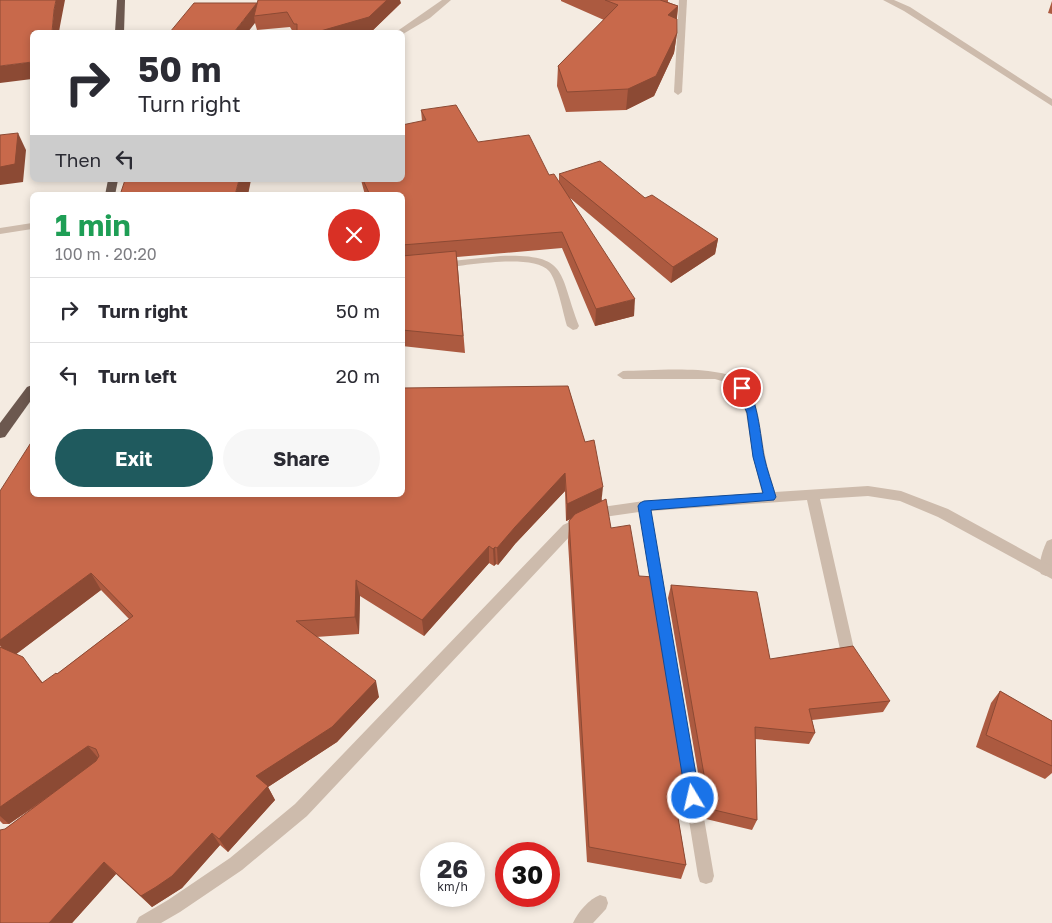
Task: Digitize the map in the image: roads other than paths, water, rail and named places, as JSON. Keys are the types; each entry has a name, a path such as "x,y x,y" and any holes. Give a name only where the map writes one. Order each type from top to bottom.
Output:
{"highway":[{"path":"120,30 122,0"},
{"path":"0,433 30,393"}],"street":[{"path":"403,30 427,16 446,0"},
{"path":"678,92 683,0"},
{"path":"887,0 907,9 1052,103"},
{"path":"0,230 30,226"},
{"path":"431,266 518,258 543,261 553,269 572,326"},
{"path":"623,375 715,375 729,379 742,388 752,413 758,457 770,497"},
{"path":"146,923 236,864 301,810 568,529 602,512 644,506 868,491 901,496 943,513 1049,571 1052,545"},
{"path":"812,494 847,649"},
{"path":"644,506 706,876"},
{"path":"582,923 600,903"}]}
